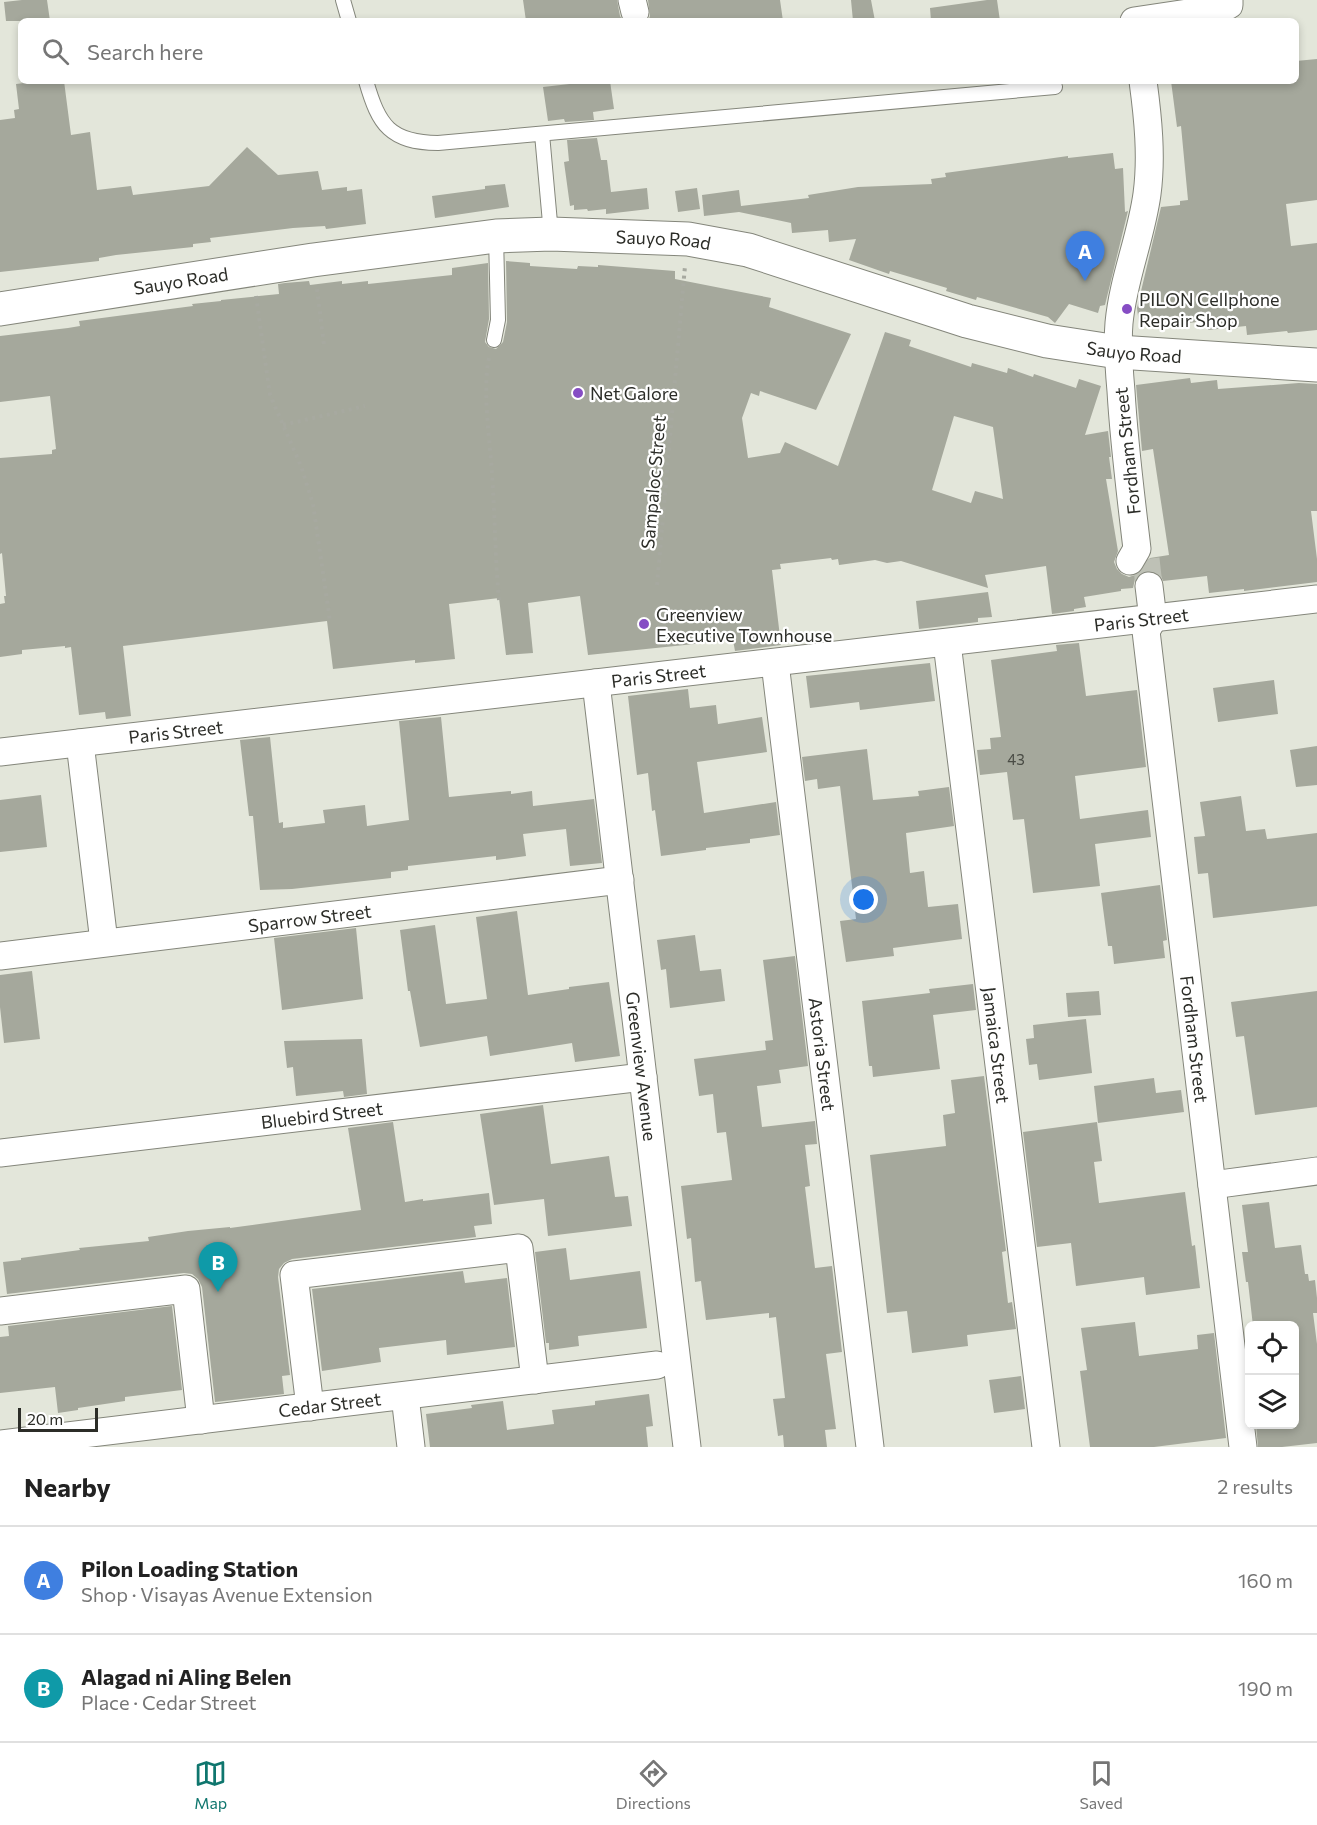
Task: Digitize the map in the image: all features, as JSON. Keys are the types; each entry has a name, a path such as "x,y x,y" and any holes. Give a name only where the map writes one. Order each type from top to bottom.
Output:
{"main road":[{"name":"Sauyo Road","path":"0,309 313,260 496,236 552,234 688,239 748,250 967,321 1047,341 1118,352 1317,365"}],"street":[{"path":"1130,0 1133,18"},
{"path":"1154,18 1222,8 1229,5 1229,0"},
{"name":"Fordham Street","path":"1137,556 1118,352 1119,322 1128,272 1147,194 1149,150 1143,84"},
{"name":"Fordham Street","path":"1141,587 1243,1447"},
{"name":"Paris Street","path":"0,752 947,643 1145,624 1317,599"},
{"name":"Jamaica Street","path":"947,643 1046,1447"},
{"name":"Astoria Street","path":"775,663 870,1447"},
{"name":"Greenview Avenue","path":"596,684 687,1447"},
{"path":"80,743 104,942"},
{"name":"Sparrow Street","path":"0,956 620,880"},
{"name":"Bluebird Street","path":"0,1153 643,1077"},
{"path":"1212,1185 1317,1171"},
{"path":"310,1407 294,1275 519,1248 535,1380"},
{"path":"0,1311 186,1288 201,1420"},
{"name":"Cedar Street","path":"0,1444 104,1439 201,1420 657,1365"},
{"path":"405,1396 411,1447"}],"lane":[{"path":"343,0 348,18"},
{"path":"367,84 380,120 397,136 416,142 438,143 1055,87"},
{"path":"542,134 552,234"},
{"path":"494,340 498,320 496,236"}],"path":[{"name":"Sampaloc Street","path":"657,585 688,239"},
{"path":"313,260 324,345"},
{"path":"253,269 270,395 301,466 313,504 330,621"},
{"path":"494,340 486,379 499,600"},
{"path":"284,425 365,406"}],"building":[{"path":"47,0 50,18 18,18 18,21 6,21 4,2"},
{"path":"523,0 617,0 621,18 526,18"},
{"path":"648,0 780,0 783,18 649,18"},
{"path":"851,0 871,0 874,18 853,18"},
{"path":"997,0 1000,18 931,18 930,8"},
{"path":"1317,59 1317,200 1286,204 1291,246 1317,243 1317,330 1247,335 1246,326 1208,330 1207,321 1176,323 1176,320 1139,324 1137,308 1161,207 1180,205 1180,201 1188,200 1181,126 1177,127 1171,84 1299,84 1299,61"},
{"path":"16,84 64,84 71,135 90,132 97,190 131,186 133,195 209,186 247,147 278,175 318,171 322,190 347,187 347,191 362,189 366,224 326,229 325,226 293,228 210,238 211,242 193,244 193,247 116,255 99,258 99,261 0,272 0,120 15,118 14,110 19,109"},
{"path":"570,84 610,84 614,109 593,112 594,120 548,121 543,87"},
{"path":"597,138 601,160 607,160 611,192 647,188 649,209 606,214 606,209 574,210 574,205 570,206 564,162 569,161 567,140"},
{"path":"1113,153 1115,169 1123,168 1125,212 1128,211 1105,305 1100,306 1098,313 1069,304 1055,323 1048,317 977,297 976,300 946,291 947,288 890,271 889,274 849,260 856,239 829,242 828,230 792,233 791,223 739,212 704,216 702,195 739,190 741,206 809,198 808,195 858,187 932,184 931,179 946,177 945,173 1068,156 1068,158"},
{"path":"505,184 509,207 435,218 432,196"},
{"path":"697,188 700,209 678,212 675,191"},
{"path":"506,261 530,263 530,266 577,269 578,266 598,267 598,265 675,271 675,279 771,298 769,307 851,334 816,410 760,391 759,396 751,393 742,418 748,458 780,453 785,442 838,466 885,332 911,340 909,346 971,367 972,363 1007,373 1008,368 1076,388 1079,379 1101,386 1085,435 1108,431 1112,479 1106,479 1118,551 1114,562 1122,574 1129,577 1138,574 1150,558 1169,555 1153,449 1142,451 1136,385 1190,378 1191,383 1217,380 1218,389 1299,383 1317,384 1317,511 1311,511 1317,559 1317,582 1209,593 1207,576 1163,581 1156,572 1147,571 1139,574 1133,588 1084,597 1086,607 1052,614 1046,566 985,575 988,588 901,561 887,563 875,560 839,565 838,559 832,560 831,558 780,564 781,569 772,570 781,645 735,651 733,640 588,655 580,596 528,603 533,653 506,655 499,598 449,604 455,659 415,663 415,660 333,669 327,621 123,646 131,716 106,719 105,712 79,715 71,647 22,650 22,654 0,657 0,604 5,603 4,596 6,596 2,553 0,554 0,458 52,454 52,450 56,449 50,396 0,402 0,336 80,326 79,321 193,306 192,304 221,300 279,294 278,284 309,281 310,285 342,281 342,284 368,281 368,284 452,275 452,268 488,263 489,319 485,342 489,347 496,349 503,342 507,322","holes":["954,416 993,427 1003,499 975,491 971,503 932,490"]},
{"path":"988,592 992,617 978,618 978,622 919,629 916,601"},
{"path":"1079,643 1086,696 1137,690 1146,767 1075,776 1080,819 1148,810 1151,837 1095,844 1100,886 1033,893 1024,819 1013,820 1007,772 980,775 977,750 991,749 990,738 1001,737 991,660 1057,651 1056,645"},
{"path":"930,663 935,701 860,710 859,702 810,708 806,676"},
{"path":"1274,680 1278,714 1218,722 1213,688"},
{"path":"688,689 690,708 716,705 718,724 762,717 767,752 697,762 704,813 776,802 780,835 750,839 750,843 661,856 655,810 652,811 648,773 637,775 628,696"},
{"path":"441,717 449,797 532,791 533,806 594,799 602,863 570,866 566,829 523,834 526,856 496,860 496,856 408,866 408,870 391,872 391,878 292,889 260,890 253,816 249,816 240,740 270,737 279,823 283,822 283,828 325,823 323,810 365,805 367,826 409,820 399,721"},
{"path":"1317,746 1317,785 1296,787 1290,750"},
{"path":"867,749 873,800 919,796 918,791 949,787 954,826 906,833 910,873 924,871 928,907 958,904 962,939 893,948 894,956 846,962 840,921 856,919 840,786 818,789 817,779 805,781 802,757"},
{"path":"41,795 47,847 0,852 0,800"},
{"path":"1241,796 1246,831 1265,829 1267,839 1317,833 1317,906 1213,918 1208,873 1198,874 1194,837 1205,836 1200,802"},
{"path":"1160,885 1167,940 1163,941 1165,958 1114,964 1112,946 1108,946 1101,893"},
{"path":"517,911 528,995 609,982 620,1056 575,1062 572,1043 490,1056 487,1036 420,1047 410,991 408,991 400,930 435,925 446,1004 487,999 476,917"},
{"path":"356,928 363,999 282,1010 274,938"},
{"path":"695,935 700,971 721,969 725,1001 670,1008 666,969 661,970 657,940"},
{"path":"795,956 808,1066 779,1070 781,1083 757,1086 762,1127 815,1121 817,1144 805,1145 810,1186 805,1187 815,1268 832,1266 842,1352 826,1354 836,1429 825,1430 827,1447 784,1447 783,1435 778,1436 773,1399 785,1398 776,1317 769,1318 769,1313 706,1320 701,1281 695,1282 691,1238 687,1239 681,1186 732,1180 726,1132 717,1133 713,1094 699,1096 694,1059 766,1050 765,1041 773,1040 763,960"},
{"path":"32,971 40,1039 4,1043 0,1007 0,975"},
{"path":"973,984 976,1010 933,1015 940,1069 873,1077 872,1066 869,1066 862,1001 930,993 929,989"},
{"path":"1099,991 1101,1015 1068,1017 1066,993"},
{"path":"1317,991 1317,1107 1255,1115 1244,1036 1236,1037 1231,1002"},
{"path":"1086,1019 1092,1073 1039,1080 1037,1064 1029,1065 1026,1039 1034,1038 1033,1025"},
{"path":"362,1039 367,1094 344,1097 343,1091 296,1096 293,1067 287,1068 284,1041"},
{"path":"984,1076 1006,1251 1002,1252 1008,1303 1012,1302 1016,1329 967,1335 968,1346 912,1353 907,1311 887,1313 870,1155 946,1146 943,1115 955,1113 951,1080"},
{"path":"1154,1078 1156,1093 1181,1090 1184,1112 1098,1123 1094,1086"},
{"path":"543,1105 551,1164 609,1156 615,1197 628,1196 632,1226 548,1236 544,1199 494,1205 480,1114"},
{"path":"393,1122 405,1202 489,1193 492,1224 474,1226 476,1237 292,1259 284,1263 279,1269 278,1277 290,1375 282,1376 284,1394 215,1402 202,1287 192,1274 184,1273 7,1294 3,1262 80,1250 79,1248 149,1241 148,1237 188,1231 230,1228 361,1210 348,1128"},
{"path":"1097,1122 1102,1161 1094,1162 1099,1203 1185,1192 1200,1288 1146,1295 1144,1277 1076,1286 1071,1243 1037,1247 1023,1132"},
{"path":"1269,1202 1275,1248 1301,1245 1305,1274 1308,1274 1309,1281 1315,1280 1317,1313 1313,1313 1317,1344 1317,1443 1258,1447 1256,1429 1299,1429 1299,1321 1252,1321 1242,1252 1248,1252 1242,1205"},
{"path":"566,1248 570,1280 640,1271 647,1328 578,1336 579,1346 549,1350 549,1343 546,1343 535,1252"},
{"path":"463,1271 465,1283 507,1278 515,1347 447,1355 446,1340 379,1348 381,1362 322,1371 312,1289"},
{"path":"172,1306 182,1390 125,1397 125,1401 58,1413 55,1387 0,1393 0,1337 9,1336 8,1326"},
{"path":"1135,1322 1139,1356 1198,1349 1197,1335 1214,1333 1226,1438 1154,1447 1090,1447 1080,1371 1087,1370 1081,1328"},
{"path":"1021,1376 1025,1409 994,1413 989,1380"},
{"path":"649,1394 653,1426 646,1427 648,1447 430,1447 426,1414 503,1401 507,1430 554,1424 552,1410 595,1405 595,1401"}],"tunnel":[{"path":"1146,559 1149,586"}],"place":[{"name":"Pilon Loading Station","path":"1085,281"},
{"name":"PILON Cellphone Repair Shop","path":"1127,309"},
{"name":"Net Galore","path":"578,393"},
{"name":"Greenview Executive Townhouse","path":"644,624"},
{"name":"Alagad ni Aling Belen","path":"218,1292"}]}
